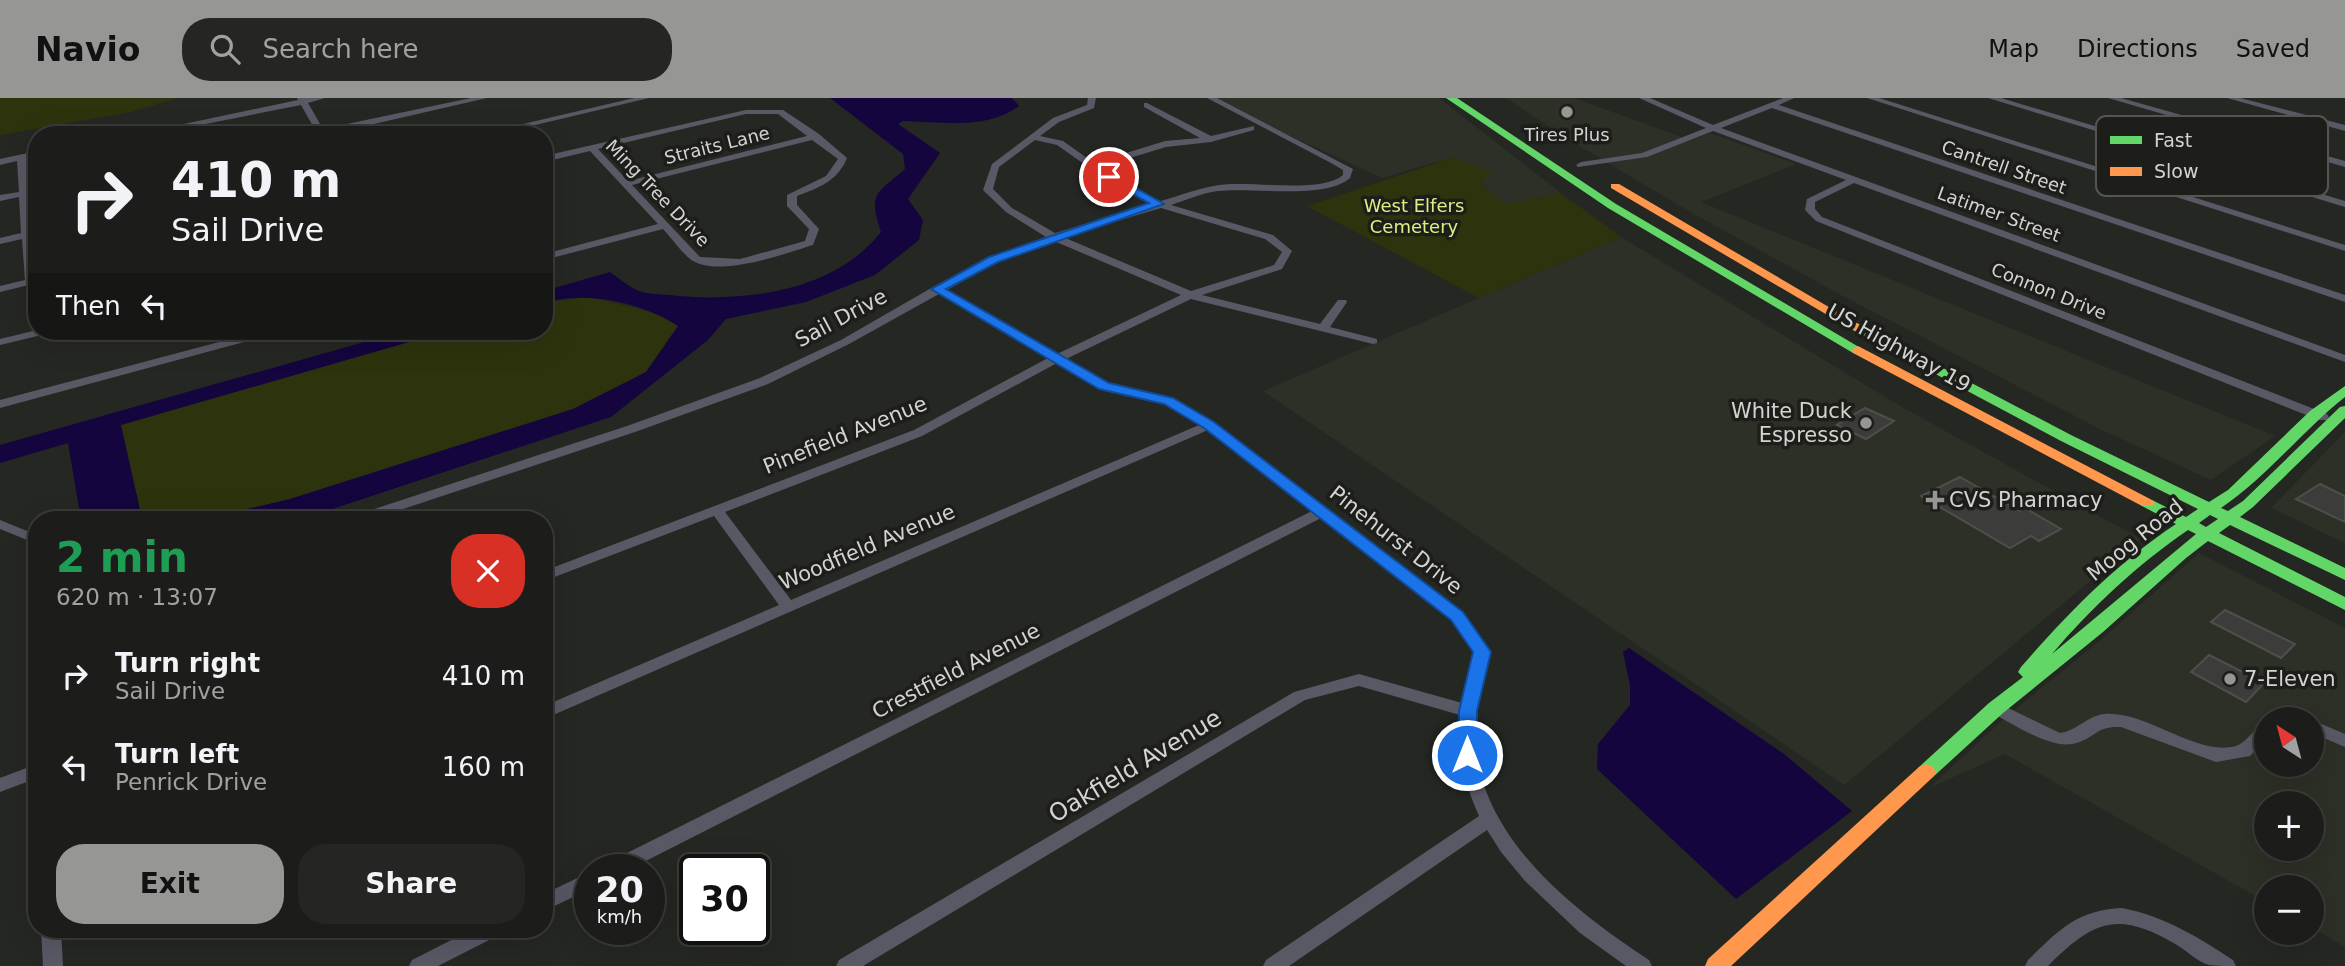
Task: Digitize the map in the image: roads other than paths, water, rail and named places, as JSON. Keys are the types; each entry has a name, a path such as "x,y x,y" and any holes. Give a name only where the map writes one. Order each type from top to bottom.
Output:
{"main road":[{"name":"US Highway 19","path":"1451,98 1557,171 1738,282 1886,366 2186,524 2345,604"},
{"name":"US Highway 19","path":"1480,98 1581,165 1710,243 1912,356 2209,509 2345,575"},
{"path":"1472,113 1542,154 1581,165"},
{"path":"1557,171 1576,172 1587,177 1690,238 1710,243"},
{"name":"Moog Road","path":"1996,708 2074,617 2164,539 2233,493 2315,414 2345,390"},
{"name":"Moog Road","path":"1716,966 1996,708 2097,628 2207,534 2248,504 2339,416"}],"street":[{"path":"179,126 321,98"},
{"path":"354,126 483,98"},
{"path":"520,126 645,98"},
{"path":"1092,98 1091,106 1056,120 995,166 988,190 1009,210 1054,237 1190,295 1373,341"},
{"name":"Sail Drive","path":"382,511 631,429 764,381 845,342 993,260 1054,237 1216,188 1318,187 1339,183 1347,176 1348,169 1211,98"},
{"name":"Latimer Street","path":"1643,98 1713,128 2345,359"},
{"path":"1581,165 1644,155 1790,98"},
{"path":"1871,98 2096,169"},
{"path":"1992,98 2096,129"},
{"path":"2112,98 2176,116"},
{"path":"2231,98 2299,116"},
{"path":"302,100 318,126"},
{"name":"Cantrell Street","path":"1772,105 2345,299"},
{"path":"1147,106 1211,139"},
{"path":"553,157 746,112 765,110 780,112 816,136"},
{"path":"2328,124 2345,128"},
{"path":"1094,166 1165,144 1211,139 1251,128"},
{"name":"Straits Lane","path":"626,184 816,136"},
{"name":"Ming Tree Drive","path":"592,148 697,259 722,266 743,263 809,243 814,229 792,206 792,195 827,180 841,169 844,158 816,136"},
{"path":"1033,137 1060,143 1124,188 1159,204"},
{"path":"0,162 28,156"},
{"path":"21,158 28,248"},
{"path":"2328,159 2345,164"},
{"name":"Connon Drive","path":"1855,179 1810,201 1810,210 1819,219 2315,414 2339,416"},
{"path":"0,198 23,194"},
{"path":"2181,196 2345,248"},
{"path":"2318,196 2345,204"},
{"name":"Pinefield Avenue","path":"553,573 918,433 1056,359 1190,295 1278,267 1287,251 1269,237 1159,204"},
{"path":"553,255 666,225"},
{"path":"0,241 26,235"},
{"path":"0,289 28,282"},
{"name":"Pinehurst Drive","path":"937,289 1104,386 1168,401 1209,425 1457,616 1482,652 1468,711 1466,733 1471,771 1490,818 1521,862 1548,892 1592,931 1642,966"},
{"path":"1323,328 1342,302"},
{"path":"0,342 28,335"},
{"path":"0,404 239,340"},
{"name":"Woodfield Avenue","path":"553,709 1209,425"},
{"path":"717,510 788,606"},
{"name":"Crestfield Avenue","path":"642,854 1322,512"},
{"path":"0,524 28,536"},
{"name":"Oakfield Avenue","path":"846,966 1300,696 1359,680 1468,711"},
{"path":"1996,708 2058,739 2073,738 2097,722 2112,720 2143,727 2216,755 2244,751 2254,741"},
{"path":"2324,731 2345,741"},
{"path":"0,785 28,774"},
{"path":"1273,966 1490,818"},
{"path":"553,898 574,888"},
{"path":"2035,966 2087,922 2119,917 2162,928 2226,966"},
{"path":"52,938 53,966"},
{"path":"419,966 474,938"}],"place":[{"name":"Tires Plus","path":"1567,112"},
{"name":"White Duck Espresso","path":"1866,423"},
{"name":"CVS Pharmacy","path":"1935,500"},
{"name":"7-Eleven","path":"2230,679"}],"park label":[{"name":"West Elfers Cemetery","path":"1414,215"}]}
